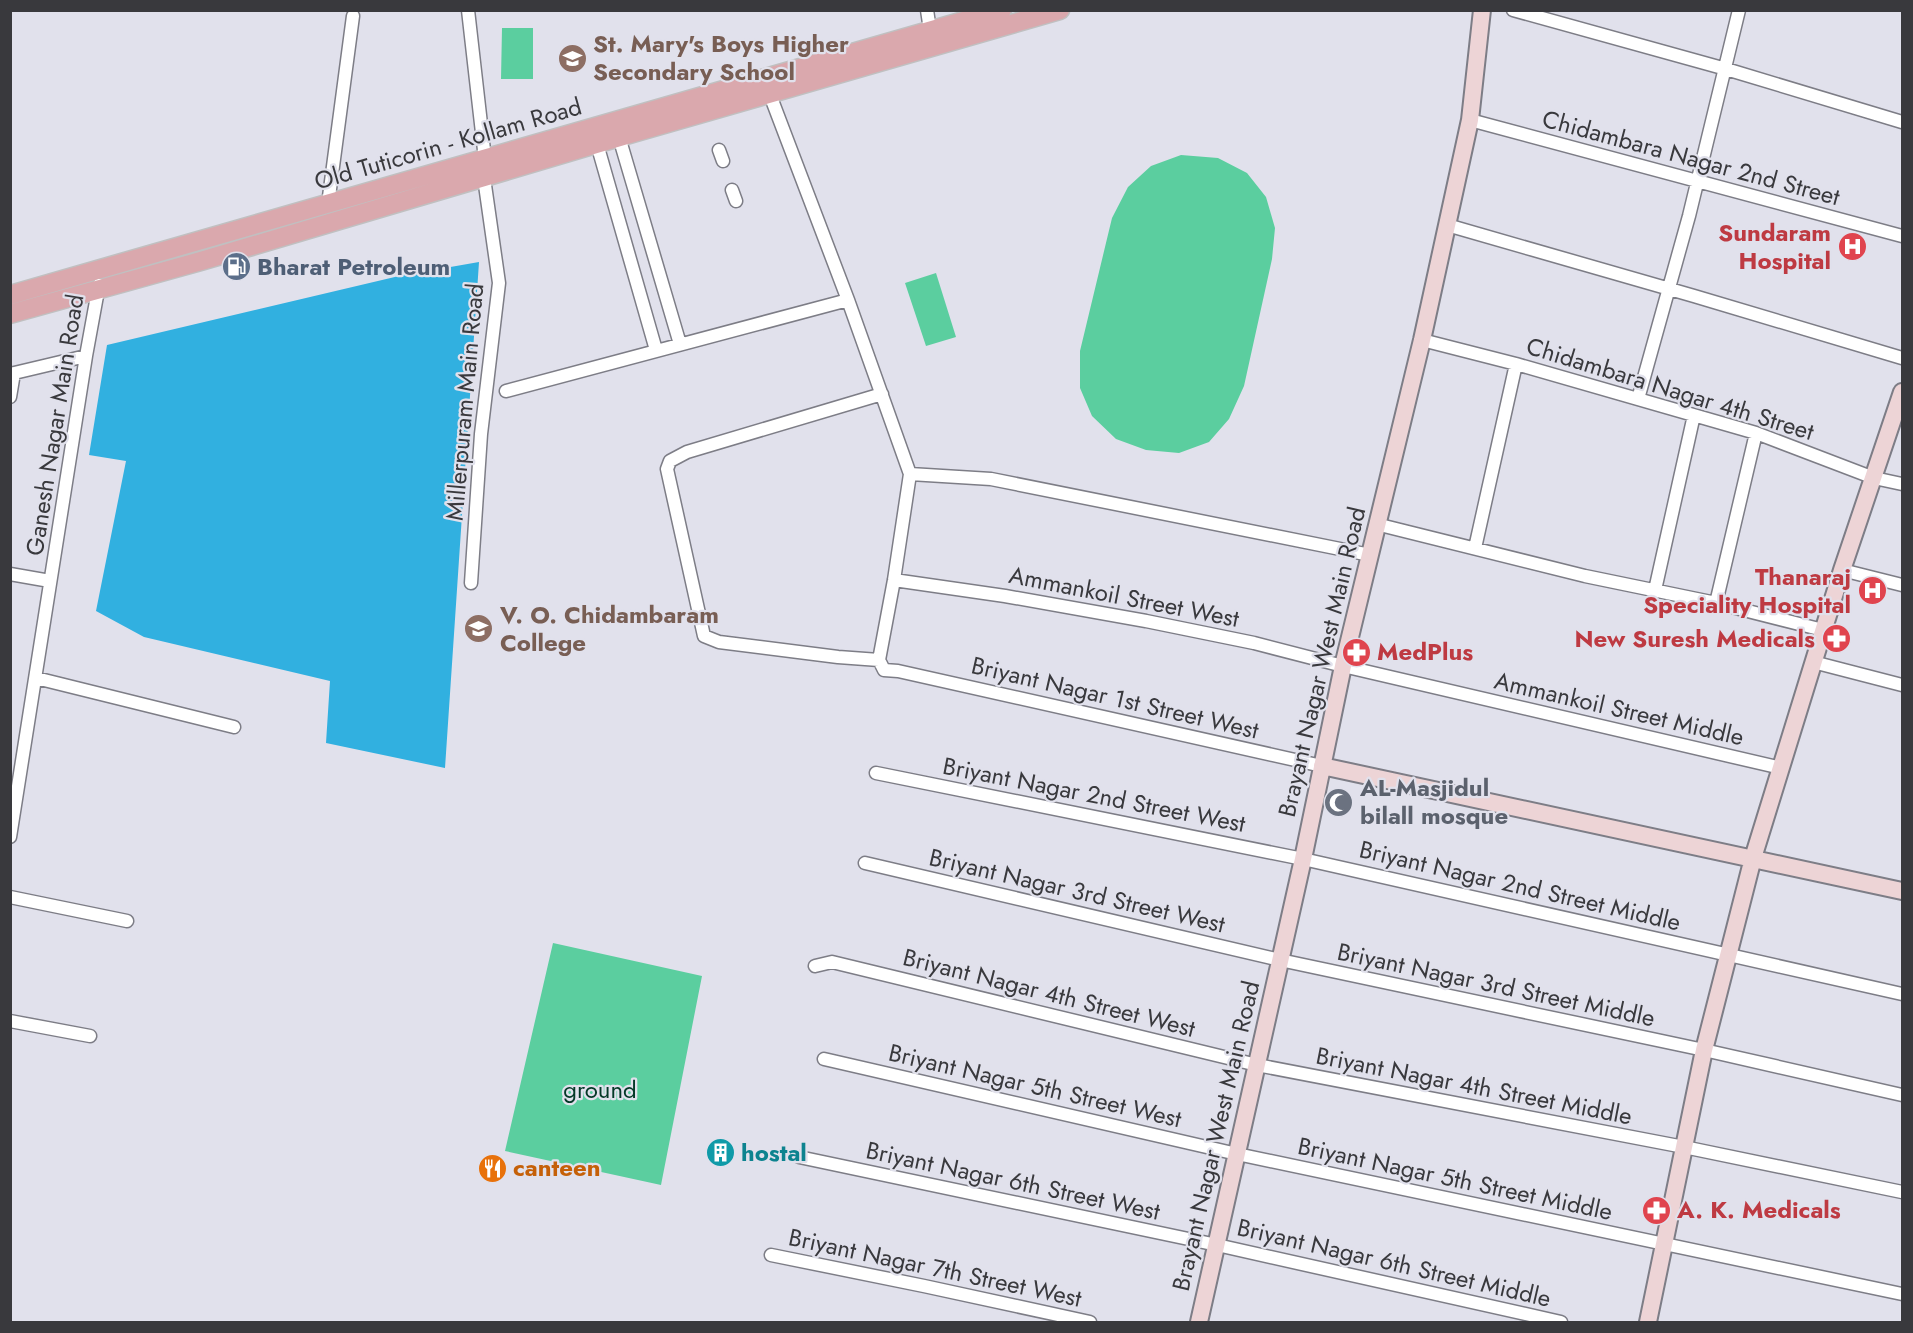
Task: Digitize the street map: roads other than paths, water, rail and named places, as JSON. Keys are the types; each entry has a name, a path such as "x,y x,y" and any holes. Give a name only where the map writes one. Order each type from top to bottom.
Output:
{"main road":[{"name":"Old Tuticorin - Kollam Road","path":"10,295 485,159 766,86 930,30 1002,10"},
{"path":"10,314 201,261 619,138 766,86 1060,10"}],"street":[{"name":"Millerpuram Main Road","path":"468,10 485,159 484,178 499,283 481,434 471,583"},
{"path":"927,10 930,30"},
{"name":"Brayant Nagar West Main Road","path":"1199,1323 1281,960 1343,666 1422,340 1470,120 1482,10"},
{"path":"1513,10 1726,69 1902,122"},
{"path":"1638,399 1697,182 1739,10"},
{"path":"328,204 353,16"},
{"path":"766,86 848,300 882,394 910,474 879,660 719,642 705,636 667,468 670,461 687,452 882,394"},
{"name":"Chidambara Nagar 2nd Street","path":"1470,120 1902,236"},
{"path":"619,138 680,344"},
{"path":"597,144 656,350"},
{"path":"1447,225 1669,288 1902,358"},
{"name":"Ganesh Nagar Main Road","path":"10,837 99,288 100,269"},
{"path":"506,391 848,300"},
{"name":"Chidambara Nagar 4th Street","path":"1422,340 1516,364 1756,433 1874,478 1902,484"},
{"path":"10,397 12,374 87,356"},
{"path":"1475,548 1516,364"},
{"path":"1648,1323 1704,1050 1753,858 1842,570 1901,399"},
{"path":"1655,590 1694,415"},
{"path":"1716,603 1756,433"},
{"path":"910,474 991,479 1370,555"},
{"path":"1376,524 1585,576 1716,603 1823,630"},
{"path":"1842,570 1902,585"},
{"path":"10,574 50,581"},
{"name":"Ammankoil Street West","path":"894,580 1005,596 1146,621 1254,643 1343,666"},
{"name":"Briyant Nagar 1st Street West","path":"879,660 884,670 898,671 1322,766"},
{"path":"1813,662 1902,685"},
{"name":"Ammankoil Street Middle","path":"1343,666 1780,768"},
{"path":"36,678 234,727"},
{"path":"1322,766 1902,891"},
{"name":"Briyant Nagar 2nd Street West","path":"876,773 1303,859"},
{"name":"Briyant Nagar 2nd Street Middle","path":"1303,859 1902,993"},
{"name":"Briyant Nagar 3rd Street West","path":"865,863 1281,960"},
{"path":"10,897 128,921"},
{"name":"Briyant Nagar 3rd Street Middle","path":"1281,960 1704,1050 1902,1095"},
{"name":"Briyant Nagar 4th Street West","path":"815,966 832,962 1257,1065"},
{"path":"10,1021 90,1036"},
{"name":"Briyant Nagar 5th Street West","path":"824,1059 1237,1154"},
{"name":"Briyant Nagar 4th Street Middle","path":"1257,1065 1902,1192"},
{"name":"Briyant Nagar 5th Street Middle","path":"1237,1154 1902,1294"},
{"name":"Briyant Nagar 6th Street West","path":"799,1157 1217,1245"},
{"name":"Briyant Nagar 6th Street Middle","path":"1217,1245 1561,1323"},
{"name":"Briyant Nagar 7th Street West","path":"771,1255 1090,1323"}],"water":[{"path":"479,262 445,768 326,743 330,681 144,637 96,611 126,461 89,455 107,345 399,276"}],"place":[{"name":"St. Mary's Boys Higher Secondary School","path":"572,58"},
{"name":"Sundaram Hospital","path":"1852,247"},
{"name":"Bharat Petroleum","path":"236,267"},
{"name":"Thanaraj Speciality Hospital","path":"1872,591"},
{"name":"V. O. Chidambaram College","path":"479,629"},
{"name":"New Suresh Medicals","path":"1836,639"},
{"name":"MedPlus","path":"1356,652"},
{"name":"AL-Masjidul bilall mosque","path":"1339,802"},
{"name":"hostal","path":"720,1153"},
{"name":"canteen","path":"492,1168"},
{"name":"A. K. Medicals","path":"1656,1210"}],"park label":[{"name":"ground","path":"600,1090"}]}
